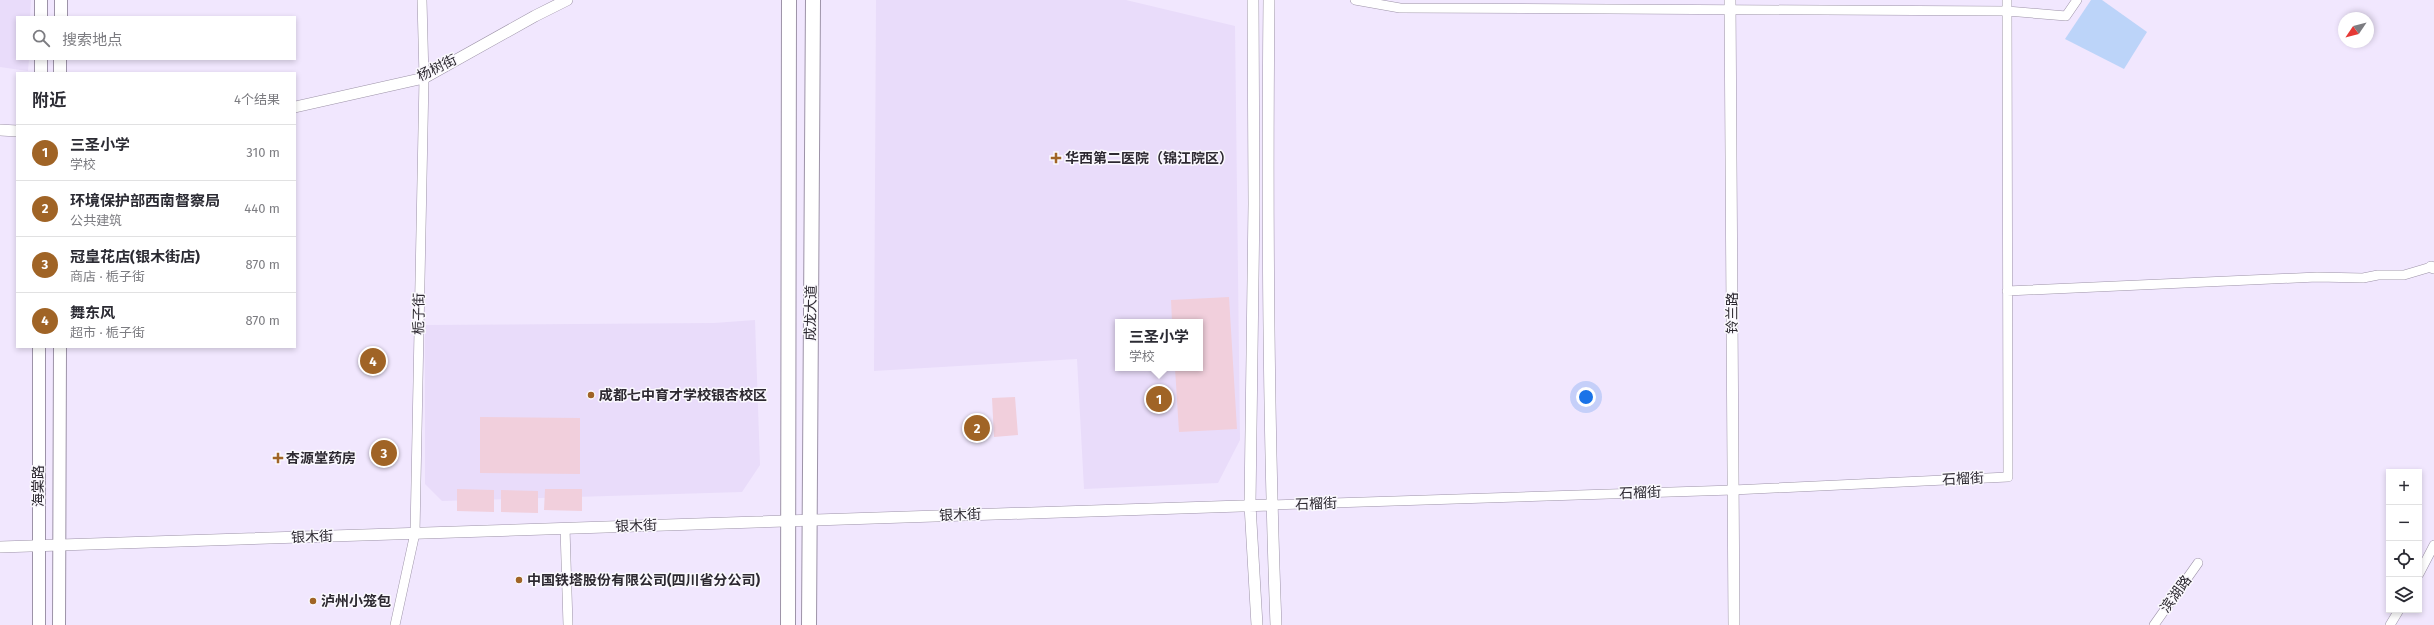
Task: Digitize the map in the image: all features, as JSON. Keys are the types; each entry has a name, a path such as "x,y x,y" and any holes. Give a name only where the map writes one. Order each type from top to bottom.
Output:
{"highway":[{"name":"成龙大道","path":"788,625 789,0"},
{"name":"成龙大道","path":"809,625 813,0"}],"main road":[{"path":"41,0 41,16"},
{"path":"61,0 61,16"},
{"path":"41,60 41,72"},
{"path":"60,60 60,72"},
{"name":"海棠路","path":"39,348 39,625"},
{"name":"海棠路","path":"59,625 60,348"}],"street":[{"name":"栀子街","path":"395,625 415,533 424,78 422,0"},
{"name":"杨树街","path":"296,107 424,78 535,16 567,0"},
{"path":"1253,0 1254,204 1250,505 1257,625"},
{"path":"1269,0 1267,236 1271,505 1276,625"},
{"path":"1355,0 1400,8 1730,5 2006,11 2066,16 2077,0"},
{"path":"2006,0 2007,291 2317,277 2363,278 2378,275 2404,275 2432,268"},
{"name":"铃兰路","path":"1730,5 1734,625"},
{"path":"0,130 16,131"},
{"name":"石榴街","path":"1271,505 1733,490 2008,477 2007,291"},
{"name":"银木街","path":"0,547 1271,505"},
{"path":"565,528 568,625"},
{"path":"2422,568 2434,545"},
{"name":"滨湖路","path":"2154,625 2198,563"},
{"path":"2390,625 2397,613"}],"shaded area":[{"path":"0,0 31,0 30,16 16,16 16,60 29,60 28,71 0,67"},
{"name":"华西第二医院（锦江院区）","path":"876,0 1126,0 1235,26 1240,440 1218,483 1084,489 1077,359 874,371"},
{"path":"1229,297 1237,429 1179,432 1175,371 1203,371 1203,319 1172,319 1171,300"},
{"name":"成都七中育才学校银杏校区","path":"755,320 760,465 742,492 442,501 425,484 425,325 714,323"},
{"path":"1015,397 1018,435 994,437 992,398"},
{"path":"480,417 580,418 580,474 480,473"},
{"path":"457,489 494,490 494,512 457,511"},
{"path":"545,489 582,489 582,511 544,510"},
{"path":"501,490 538,491 538,513 501,512"}],"water":[{"path":"2091,0 2102,0 2147,32 2124,69 2065,39"}],"place":[{"name":"华西第二医院（锦江院区）","path":"1056,158"},
{"name":"舞东风","path":"373,361"},
{"name":"成都七中育才学校银杏校区","path":"591,395"},
{"name":"三圣小学","path":"1159,399"},
{"name":"环境保护部西南督察局","path":"977,428"},
{"name":"冠皇花店(银木街店)","path":"384,453"},
{"name":"杏源堂药房","path":"278,458"},
{"name":"中国铁塔股份有限公司(四川省分公司)","path":"519,580"},
{"name":"泸州小笼包","path":"313,601"}]}
